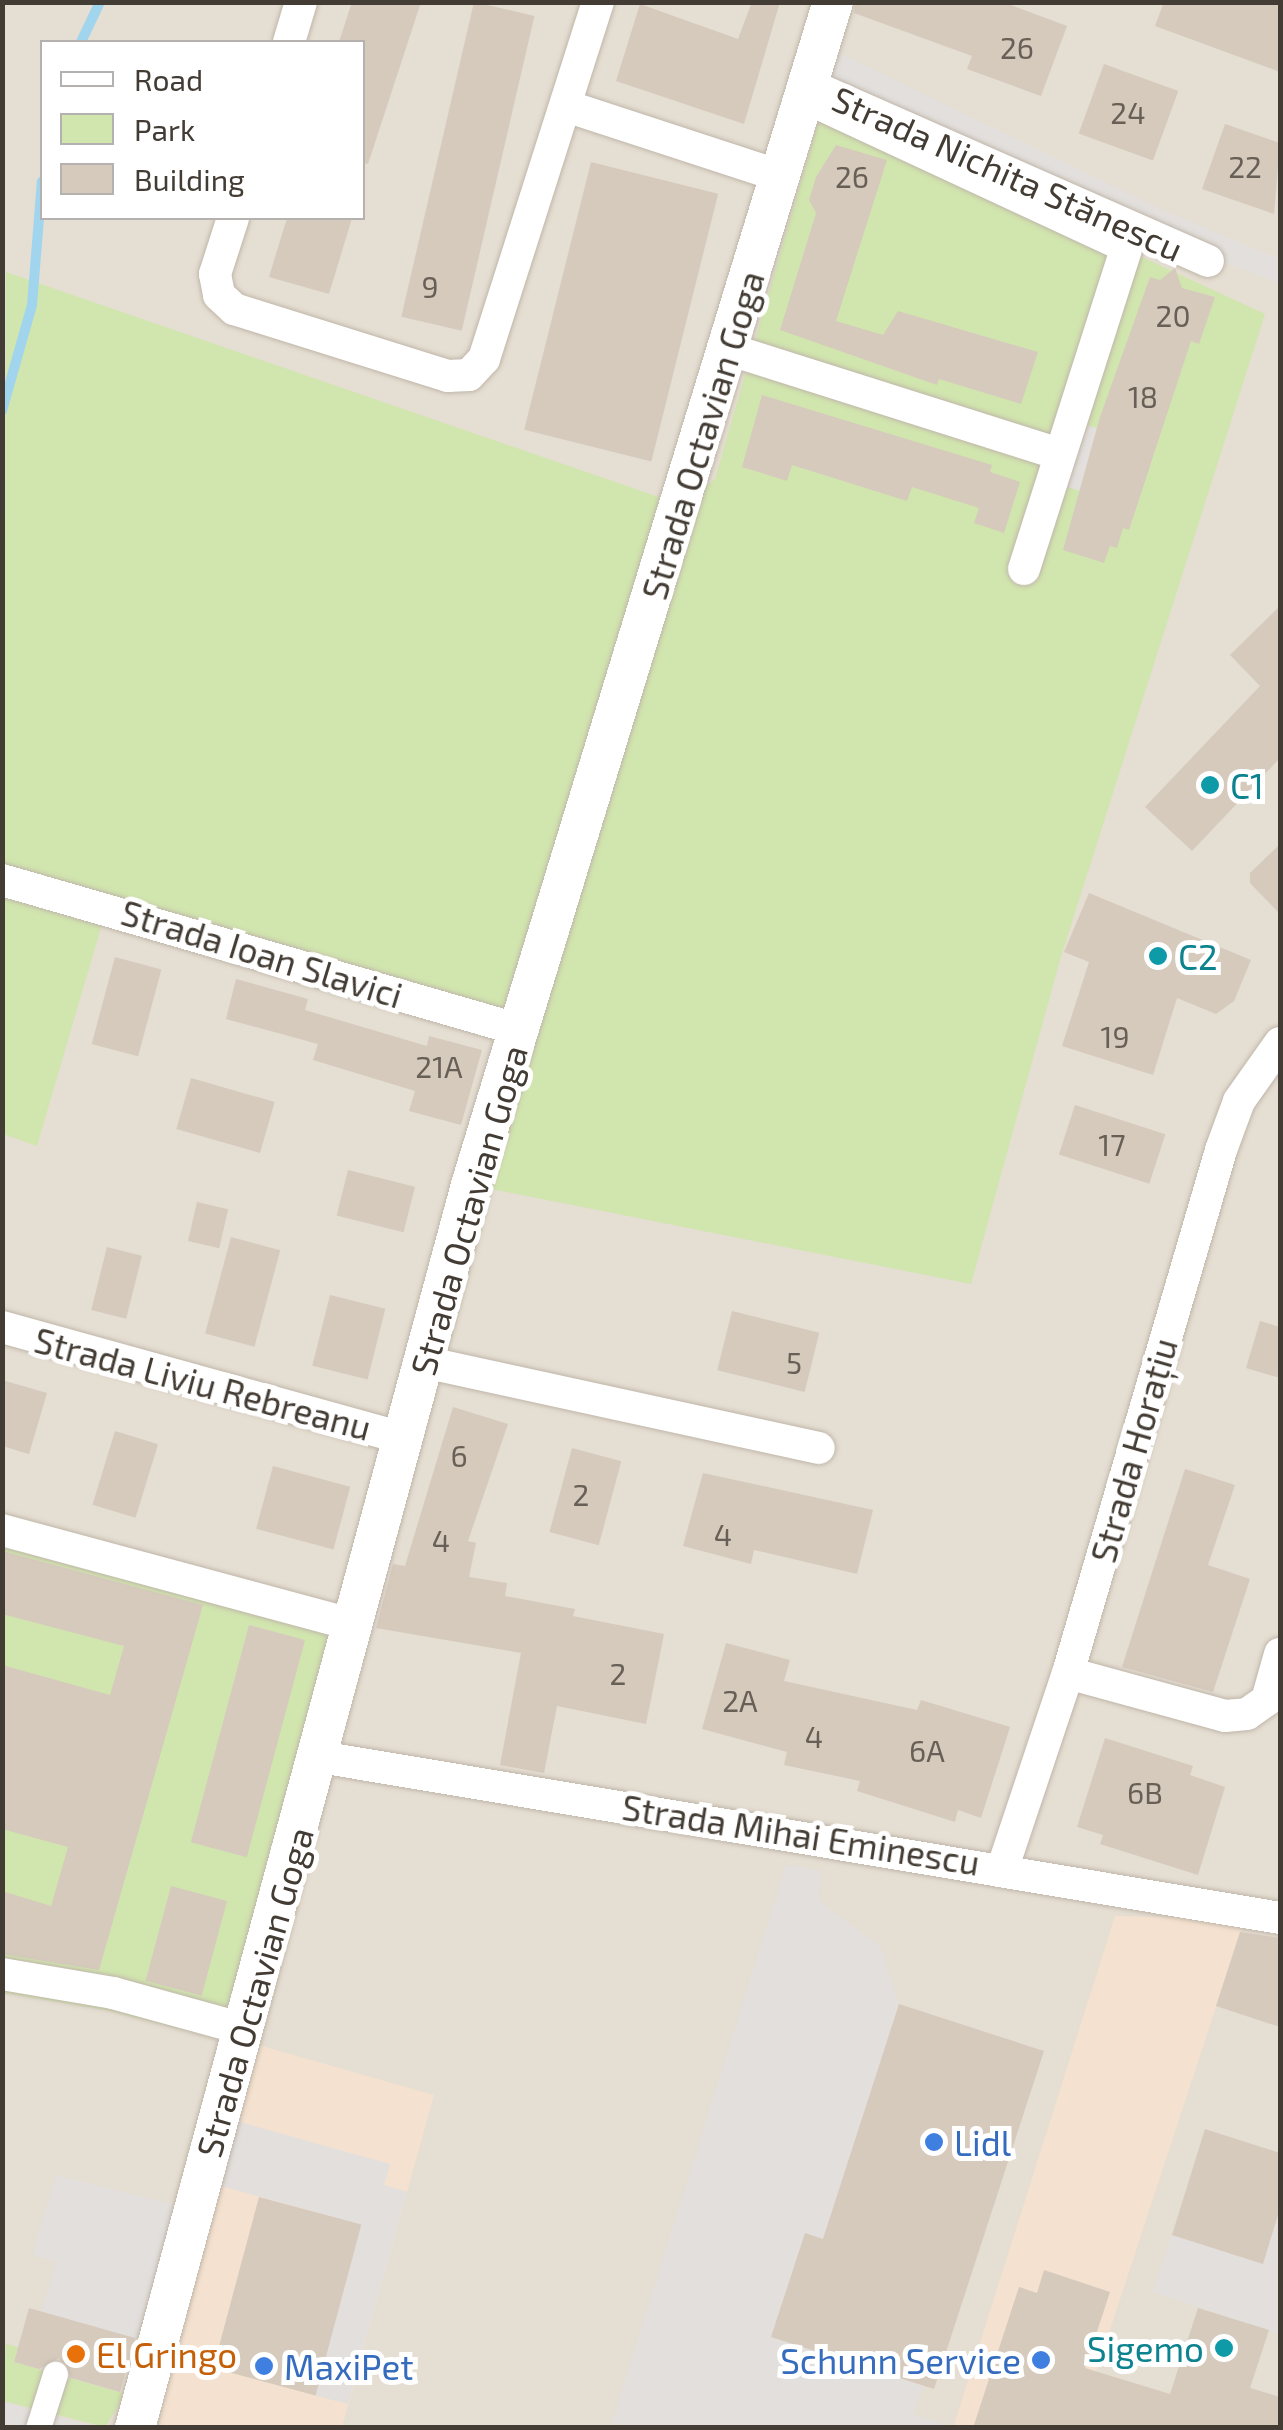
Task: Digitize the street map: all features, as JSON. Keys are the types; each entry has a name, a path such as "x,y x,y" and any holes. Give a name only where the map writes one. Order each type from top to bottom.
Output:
{"street":[{"path":"290,40 301,2"},
{"path":"232,220 216,274 219,295 234,309 448,376 469,375 484,359 598,2"},
{"name":"Strada Octavian Goga","path":"135,2428 424,1362 520,1030 833,2"},
{"path":"807,93 1126,250"},
{"name":"Strada Nichita Stănescu","path":"807,93 1208,260"},
{"path":"566,106 780,176"},
{"name":"Strada Nichita Stănescu","path":"1024,569 1126,250"},
{"path":"728,349 1060,454"},
{"name":"Strada Ioan Slavici","path":"2,880 520,1030"},
{"name":"Strada Horațiu","path":"1003,1867 1068,1673 1221,1150 1239,1101 1276,1057"},
{"name":"Strada Liviu Rebreanu","path":"2,1327 403,1438"},
{"path":"424,1362 820,1448"},
{"path":"2,1530 353,1625"},
{"path":"1068,1673 1224,1716 1247,1714 1266,1700 1280,1654"},
{"name":"Strada Mihai Eminescu","path":"320,1756 1003,1867 1280,1918"},
{"path":"2,1974 113,1993 244,2028"},
{"path":"38,2428 56,2374"}],"shaded area":[{"path":"3,3 1280,3 1280,2427 3,2428"},
{"path":"837,52 1163,210 1280,259 1278,283 1152,235 829,83"},
{"path":"1087,425 1121,436 1101,498 1067,487"},
{"path":"786,1864 821,1871 818,1900 881,1947 899,2004 823,2239 805,2234 771,2337 923,2386 913,2414 946,2425 610,2428"},
{"path":"1115,1916 1245,1919 1078,2427 953,2428"},
{"path":"255,2044 434,2095 342,2427 159,2428 167,2360"},
{"path":"236,2121 390,2164 384,2185 407,2192 348,2404 313,2395 361,2225 218,2185"},
{"path":"56,2175 191,2209 141,2340 41,2312 56,2262 32,2255"},
{"path":"1280,2208 1280,2334 1153,2292 1172,2235 1263,2264"},
{"path":"2,2401 43,2414 97,2427 3,2427"}],"green space":[{"path":"822,109 1265,314 1060,960 971,1284 471,1185 520,1030 107,907 37,1146 3,1134 6,272 682,505 715,479"},
{"path":"2,1530 353,1625 240,2044 105,2010 3,1993"},
{"path":"6,2344 18,2347 14,2362 126,2394 105,2427 3,2401"}],"building":[{"path":"352,2 421,2 368,164 365,40 340,40"},
{"path":"474,2 534,16 462,331 401,317"},
{"path":"752,2 780,2 744,124 616,81 640,4 738,39"},
{"path":"856,2 1003,2 1067,26 1041,96 967,69 972,56 854,13"},
{"path":"1164,2 1280,2 1280,72 1155,26"},
{"path":"1104,64 1178,91 1153,161 1079,134"},
{"path":"1225,124 1280,143 1274,214 1202,189"},
{"path":"836,145 887,160 836,321 883,335 898,311 1038,352 1021,404 939,379 937,385 780,330 816,213 809,200 816,177"},
{"path":"591,162 718,194 651,461 524,430"},
{"path":"286,220 351,220 329,294 269,277"},
{"path":"1175,268 1182,288 1215,297 1199,344 1191,341 1129,530 1123,528 1117,548 1110,546 1104,563 1063,550 1100,417 1150,277 1160,280"},
{"path":"762,395 992,465 990,472 1020,482 1004,533 974,523 979,508 912,487 907,501 792,465 787,481 742,467"},
{"name":"C1","path":"1280,606 1280,758 1192,851 1145,807 1260,686 1230,655"},
{"path":"1280,844 1280,914 1250,883 1250,873"},
{"path":"1089,893 1251,960 1234,1001 1216,1014 1177,998 1153,1075 1062,1046 1089,962 1064,952"},
{"path":"115,957 161,969 138,1056 92,1044"},
{"path":"236,979 308,999 305,1010 427,1046 429,1036 482,1050 461,1125 409,1111 415,1091 313,1060 318,1044 226,1019"},
{"path":"191,1078 275,1102 260,1153 176,1129"},
{"path":"1075,1105 1165,1134 1149,1184 1059,1154"},
{"path":"348,1170 415,1187 404,1232 337,1216"},
{"path":"197,1202 228,1209 219,1248 188,1241"},
{"path":"231,1237 280,1250 254,1347 205,1334"},
{"path":"107,1247 142,1256 126,1319 91,1310"},
{"path":"330,1295 385,1309 368,1380 312,1366"},
{"path":"732,1311 819,1333 805,1392 717,1370"},
{"path":"1260,1321 1280,1327 1280,1378 1246,1368"},
{"path":"2,1380 47,1393 29,1454 2,1446"},
{"path":"453,1407 508,1424 468,1541 476,1543 469,1577 507,1583 505,1596 575,1609 573,1616 664,1634 646,1724 557,1706 544,1773 500,1765 521,1653 376,1628 393,1564 405,1566"},
{"path":"115,1431 158,1444 136,1518 92,1505"},
{"path":"572,1448 621,1461 599,1545 549,1532"},
{"path":"273,1466 350,1487 333,1549 256,1529"},
{"path":"1185,1469 1235,1485 1208,1565 1250,1579 1213,1692 1122,1667"},
{"path":"703,1473 873,1510 857,1574 754,1550 751,1564 683,1546"},
{"path":"2,1551 203,1605 99,1970 2,1954 2,1891 51,1906 68,1847 2,1829 2,1665 110,1695 124,1646 2,1614"},
{"path":"249,1625 305,1640 247,1857 191,1842"},
{"path":"726,1643 790,1660 784,1681 917,1710 921,1700 1010,1727 981,1818 958,1810 955,1822 857,1791 860,1781 784,1765 787,1752 702,1729"},
{"path":"1105,1738 1193,1766 1190,1775 1225,1787 1198,1875 1100,1844 1103,1835 1077,1827"},
{"path":"171,1886 227,1901 202,1996 146,1981"},
{"path":"1240,1932 1280,1938 1280,2027 1216,2006"},
{"name":"Lidl","path":"899,2004 1044,2051 934,2389 771,2337 805,2233 823,2239"},
{"path":"1205,2129 1280,2153 1280,2208 1263,2264 1172,2235"},
{"path":"259,2197 361,2224 316,2395 213,2368"},
{"path":"1044,2270 1110,2292 1085,2368 1170,2394 1198,2308 1269,2330 1250,2388 1280,2397 1280,2428 973,2428 1019,2287 1037,2293"},
{"name":"El Gringo","path":"29,2308 135,2338 120,2392 71,2378 59,2358 39,2369 14,2362"}],"waterway":[{"path":"82,40 100,2"},
{"path":"2,411 32,305 40,206"}],"place":[{"name":"C1","path":"1210,785"},
{"name":"C2","path":"1158,956"},
{"name":"Lidl","path":"934,2142"},
{"name":"Sigemo","path":"1224,2348"},
{"name":"El Gringo","path":"76,2354"},
{"name":"Schunn Service","path":"1041,2360"},
{"name":"MaxiPet","path":"264,2366"}]}
